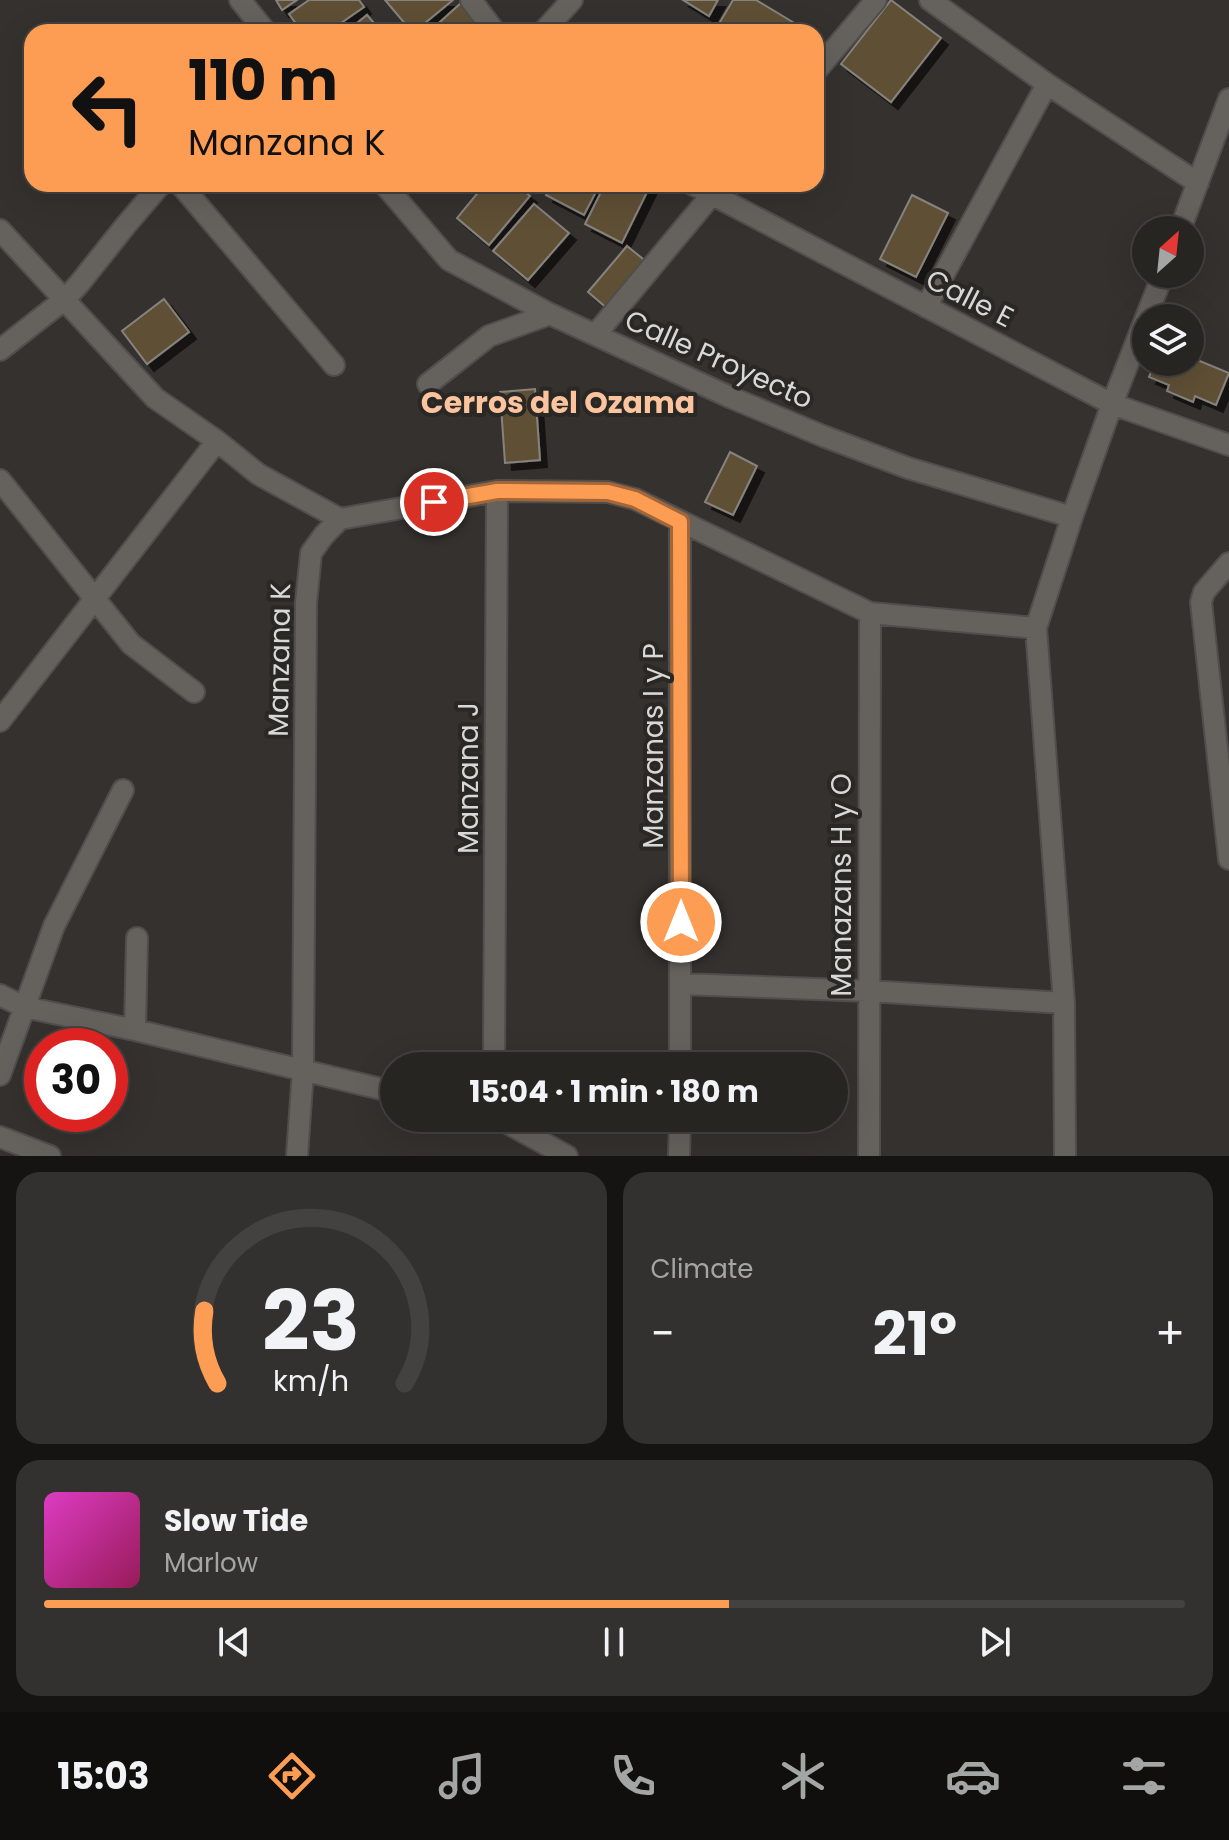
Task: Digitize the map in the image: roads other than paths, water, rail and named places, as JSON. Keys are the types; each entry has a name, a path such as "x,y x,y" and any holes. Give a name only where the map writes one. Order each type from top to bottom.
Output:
{"street":[{"path":"240,0 260,24"},
{"path":"471,0 489,24"},
{"path":"550,24 572,0"},
{"path":"824,62 876,0"},
{"path":"930,0 1047,84 1198,183"},
{"path":"926,307 1047,84"},
{"path":"1185,216 1229,99"},
{"path":"0,350 65,299 154,192"},
{"path":"187,192 334,365"},
{"name":"Calle Proyecto","path":"391,192 449,260 550,314 732,398 823,436 908,468 1072,517"},
{"path":"596,334 714,192"},
{"name":"Calle E","path":"721,192 926,307 1112,404 1229,445"},
{"path":"0,230 155,398 258,474 340,519 497,491 608,492 635,499 870,613 1036,628"},
{"path":"1065,1156 1064,1003 1036,628 1112,404 1158,288"},
{"path":"428,384 489,336 550,314"},
{"path":"0,721 217,441"},
{"path":"0,480 131,644 194,692"},
{"name":"Manzana J","path":"494,1052 497,491"},
{"name":"Manzana K","path":"297,1156 303,1071 306,603 311,553 340,519"},
{"name":"Manzanas I y P","path":"680,522 680,1052"},
{"path":"1229,563 1204,592 1201,602 1229,859"},
{"name":"Manazans H y O","path":"869,1156 870,613"},
{"path":"0,1075 54,926 123,790"},
{"path":"135,1030 137,938"},
{"path":"681,984 1064,1003"},
{"path":"0,995 24,1007 135,1030 380,1089"},
{"path":"523,1132 567,1156"},
{"path":"679,1156 680,1132"},
{"path":"0,1137 50,1156"}],"district":[{"name":"Cerros del Ozama","path":"558,403"}]}
